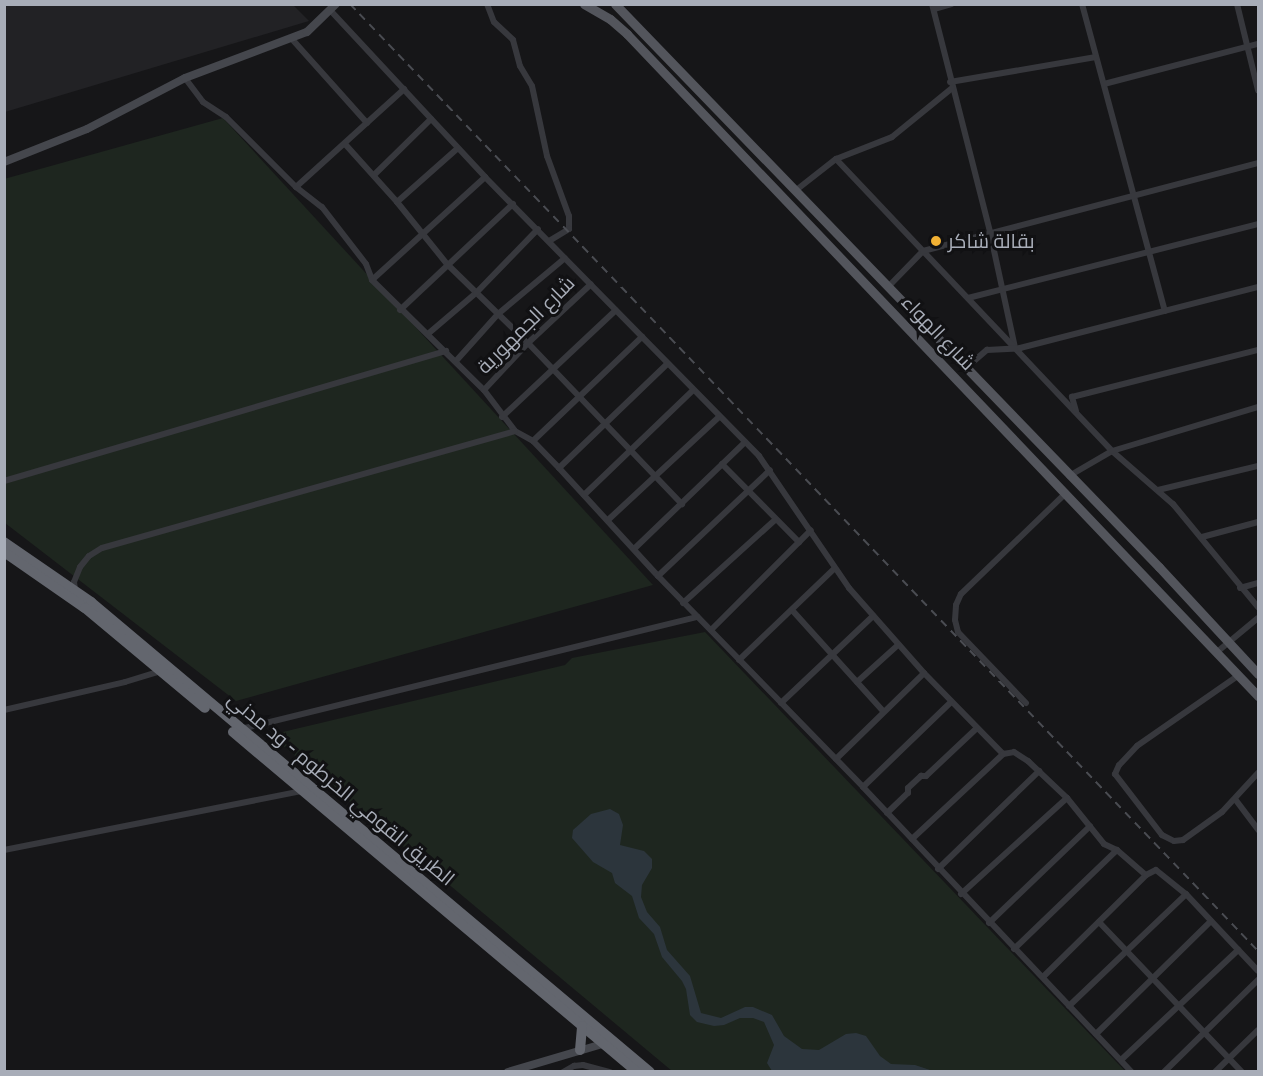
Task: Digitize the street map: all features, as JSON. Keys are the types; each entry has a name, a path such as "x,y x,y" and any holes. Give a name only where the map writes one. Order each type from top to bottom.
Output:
{"highway":[{"name":"الطريق القومي الخرطوم - ود مدني","path":"4,542 75,590 301,791 582,1026 650,1071"},
{"name":"الطريق القومي الخرطوم - ود مدني","path":"4,552 85,608 241,729 607,1042 637,1071"},
{"path":"580,1050 582,1026"}],"main road":[{"name":"شارع الهواء","path":"584,4 610,19 627,34 1258,696"},
{"name":"شارع الهواء","path":"615,4 1258,674"}],"street":[{"path":"487,4 494,22 513,40 520,66 532,86 547,156 569,216 569,229 549,241"},
{"path":"951,4 933,7 990,232 1000,290 1016,349"},
{"path":"1082,4 1165,311"},
{"path":"1237,4 1258,90"},
{"path":"4,162 87,129 185,78 313,29 333,7 485,177 770,470 811,530 834,569 898,645 1003,754"},
{"path":"291,38 367,123"},
{"path":"1104,84 1258,44"},
{"path":"795,191 836,159 892,137 951,85 1096,57"},
{"path":"185,78 203,102 226,117 296,187 322,207 366,264 372,280 400,310 429,333 484,390 502,417 515,431 533,441 683,603 863,787 961,894 1132,1071"},
{"path":"296,187 404,89"},
{"path":"374,175 431,119"},
{"path":"345,144 397,202 447,264 528,343 682,504"},
{"path":"397,202 458,148"},
{"path":"836,159 1112,451 1158,490 1202,537 1240,588 1258,607"},
{"path":"888,286 923,251 1258,163"},
{"path":"372,280 485,177"},
{"path":"400,310 513,204"},
{"path":"968,298 1258,224"},
{"path":"429,333 476,293 538,229"},
{"path":"456,361 498,314 565,258"},
{"name":"شارع الجمهورية","path":"484,390 528,343 591,284"},
{"path":"966,368 987,350 1016,349 1258,287"},
{"path":"502,417 616,310"},
{"path":"533,441 642,337"},
{"path":"1076,413 1072,397 1258,350"},
{"path":"4,481 446,351"},
{"path":"559,468 604,422 667,364"},
{"path":"584,495 693,390"},
{"path":"1069,476 1112,451 1258,407"},
{"path":"608,520 719,417"},
{"path":"75,590 76,574 89,556 102,548 515,431"},
{"path":"634,549 744,443"},
{"path":"722,464 799,542"},
{"path":"1158,490 1258,466"},
{"path":"658,576 770,470"},
{"path":"1026,703 958,632 955,620 956,605 961,594 1066,493"},
{"path":"683,603 776,519"},
{"path":"1202,537 1258,522"},
{"path":"711,630 811,530"},
{"path":"739,660 834,569"},
{"path":"61,580 76,574"},
{"path":"1240,588 1258,583"},
{"path":"792,610 883,711"},
{"path":"781,703 873,616"},
{"path":"241,729 697,617"},
{"path":"1216,652 1229,644 1258,618"},
{"path":"857,682 898,645"},
{"path":"4,710 163,669"},
{"path":"836,759 924,673"},
{"path":"1239,675 1137,746 1119,765 1115,774 1161,835 1174,841 1183,840 1235,799 1258,773"},
{"path":"863,787 951,702"},
{"path":"255,741 255,735 262,724"},
{"path":"887,813 908,793 908,788 921,776 926,776 977,728"},
{"path":"912,839 1003,754 1008,752 1020,755 1039,771 1067,798 1104,844 1116,850 1146,875"},
{"path":"939,869 1039,771"},
{"path":"4,850 301,791"},
{"path":"961,894 1067,798"},
{"path":"1235,799 1258,830"},
{"path":"989,922 1090,826"},
{"path":"1014,949 1116,850"},
{"path":"1042,977 1151,871 1160,872 1186,894 1258,970"},
{"path":"1069,1006 1186,894"},
{"path":"1096,1034 1211,921"},
{"path":"1099,922 1242,1071"},
{"path":"1121,1060 1238,950"},
{"path":"1164,1071 1258,980"},
{"path":"1215,1071 1258,1030"},
{"path":"508,1071 607,1042"},
{"path":"563,1071 582,1065 610,1071"}],"shaded area":[{"path":"5,4 293,5 309,21 5,112"},
{"path":"223,118 653,585 236,701 5,523 4,179"},
{"path":"705,632 1125,1071 672,1071 270,735 565,665 572,658"},
{"path":"610,809 619,814 623,825 620,845 644,851 652,859 652,868 642,885 641,897 647,912 660,927 667,950 690,976 701,1013 721,1018 745,1007 753,1007 772,1015 784,1036 802,1049 819,1050 846,1034 856,1033 866,1036 880,1056 891,1064 915,1065 933,1071 772,1071 767,1063 774,1045 764,1022 753,1018 740,1018 724,1025 714,1026 697,1022 690,1015 686,989 682,981 662,957 654,934 639,918 632,896 615,883 612,873 593,862 572,838 573,830 591,814"}],"railway":[{"path":"350,4 1258,951"}],"place":[{"name":"بقالة شاكر","path":"936,241"}]}
